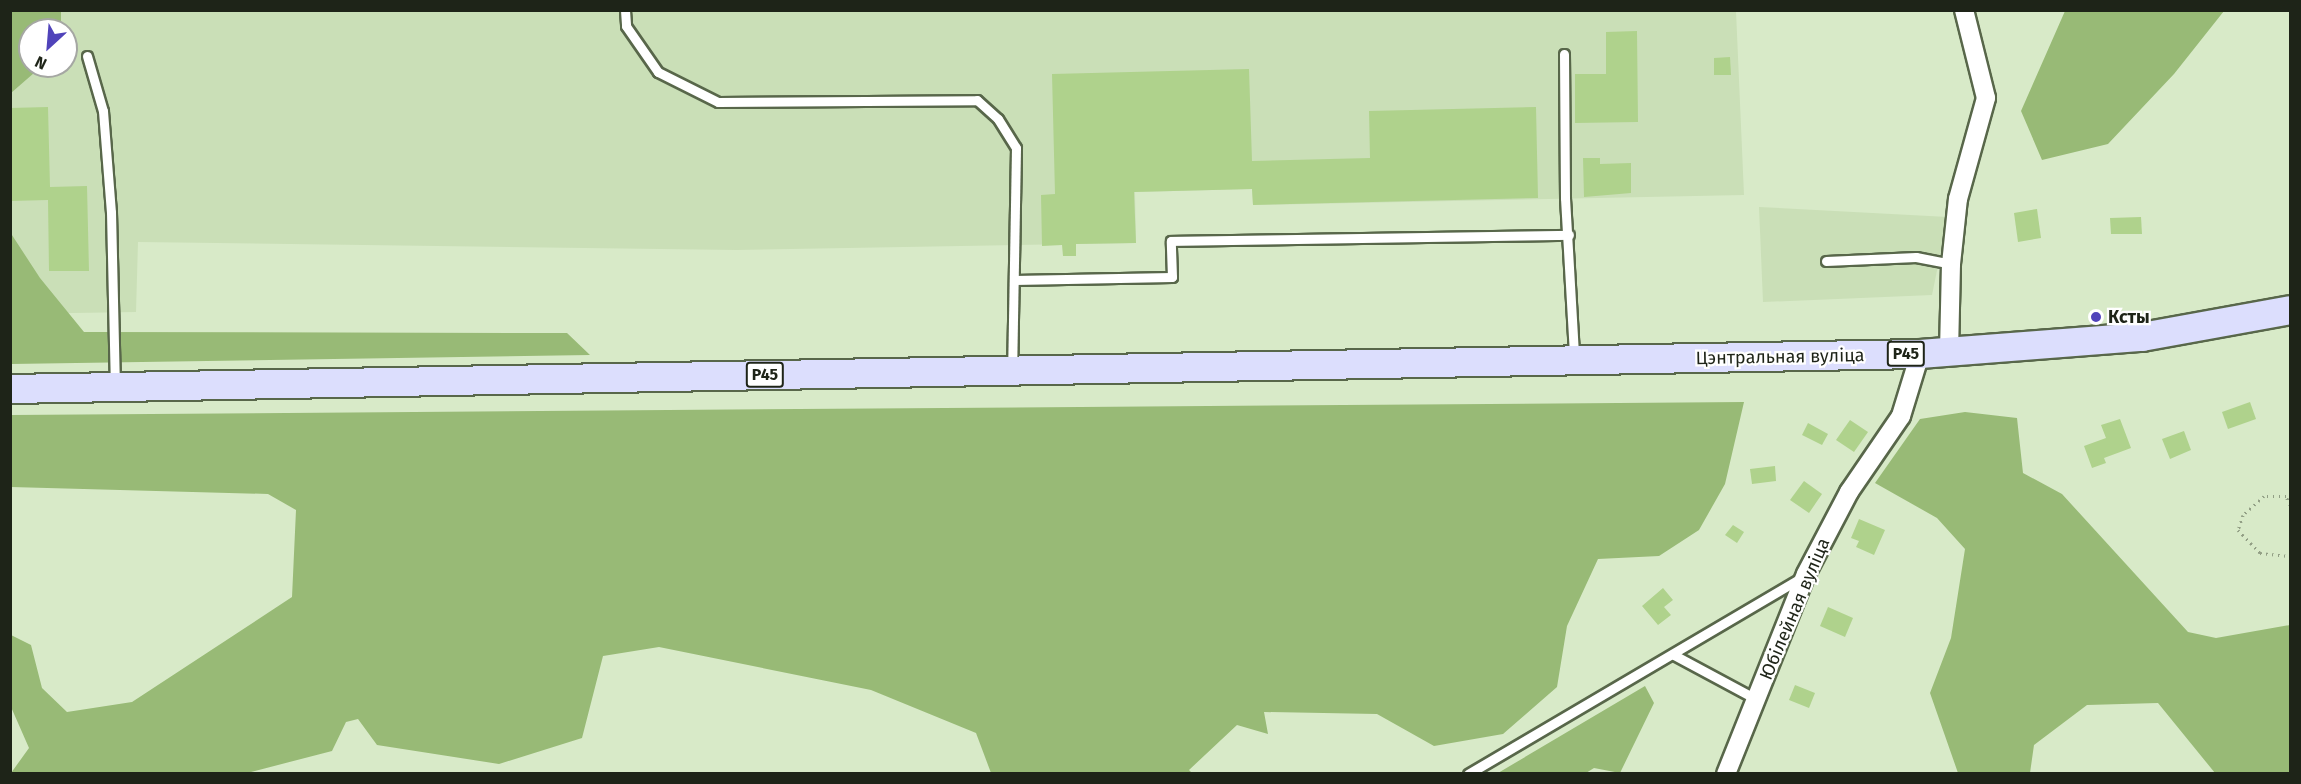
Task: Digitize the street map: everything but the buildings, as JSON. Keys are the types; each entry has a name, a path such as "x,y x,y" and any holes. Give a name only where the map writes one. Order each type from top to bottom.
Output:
{"main road":[{"name":"Цэнтральная вуліца","path":"1012,370 1519,363 1920,354 2142,337 2290,310"},
{"name":"Р45","path":"10,388 115,388 1012,370"}],"street":[{"path":"1949,351 1951,264 1958,199 1986,98 1964,10"},
{"name":"Юбілейная вуліца","path":"1726,774 1806,574 1849,492 1901,416 1920,354"}],"lane":[{"path":"625,10 626,26 658,72 718,102 977,100 998,119 1016,148 1012,370"},
{"path":"1564,54 1574,361"},
{"path":"87,56 103,111 111,212 115,388"},
{"path":"1014,280 1172,278 1171,241 1569,235"},
{"path":"1826,261 1916,257 1951,264"},
{"path":"1468,774 1674,655 1806,574"},
{"path":"1674,655 1756,699"}],"path":[{"path":"2290,505 2286,496 2264,496 2243,515 2238,530 2260,553 2290,556"}],"shaded area":[{"path":"44,10 1736,11 1744,195 1253,205 1252,189 1135,192 1136,243 737,250 138,242 136,312 11,314 10,78 18,73 18,78 78,78 78,18 44,18"},
{"path":"1759,207 1948,217 1932,295 1763,302"}],"green space":[{"path":"11,10 61,11 61,18 18,18 18,78 28,78 11,93"},
{"path":"2065,10 2224,11 2174,74 2108,144 2042,160 2021,111"},
{"path":"10,232 40,278 84,332 567,333 590,355 11,364"},
{"path":"1744,402 1725,484 1699,530 1659,556 1598,559 1567,626 1557,687 1503,734 1434,746 1377,714 1264,712 1268,734 1237,725 1189,770 1192,773 991,773 976,733 871,690 659,647 603,656 582,738 499,764 377,745 358,719 346,722 332,751 247,773 11,773 29,748 11,707 11,635 31,645 42,688 67,712 132,702 292,597 296,510 268,494 11,487 11,415"},
{"path":"1965,412 2017,418 2023,473 2062,494 2188,632 2216,638 2290,625 2290,773 2215,773 2158,703 2087,705 2034,745 2030,773 1958,773 1930,693 1951,638 1965,549 1937,518 1875,483 1920,419"},
{"path":"1645,686 1654,703 1620,773 1594,768 1586,773 1498,773"}],"place":[{"name":"Ксты","path":"2096,317"}]}
